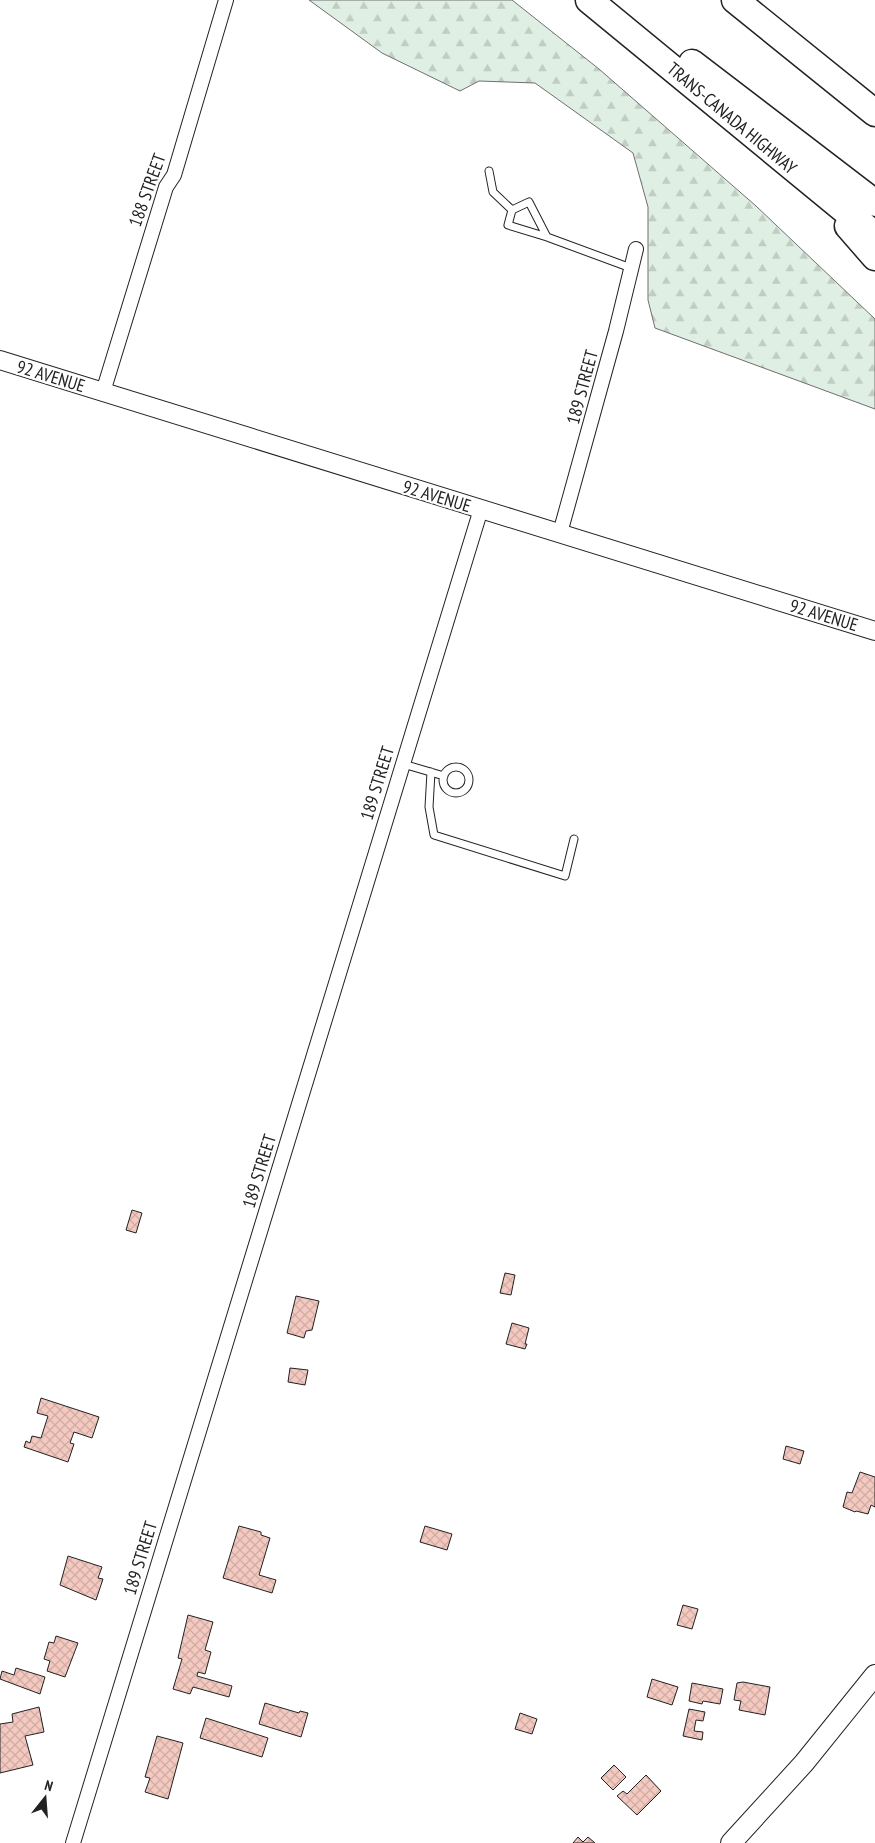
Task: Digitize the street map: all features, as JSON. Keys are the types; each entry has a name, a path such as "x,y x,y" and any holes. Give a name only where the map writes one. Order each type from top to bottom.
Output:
{"highway":[{"name":"TRANS-CANADA HIGHWAY","path":"589,0 875,235"},
{"name":"TRANS-CANADA HIGHWAY","path":"607,0 875,204"},
{"path":"735,0 875,113"},
{"path":"810,183 875,257"}],"main road":[{"path":"731,1843 804,1763 875,1675"}],"street":[{"name":"188 STREET","path":"102,392 166,187 174,175 226,0"},
{"name":"189 STREET","path":"560,533 636,249"},
{"name":"92 AVENUE","path":"0,360 875,631"},
{"name":"189 STREET","path":"73,1843 481,509"}],"lane":[{"path":"489,170 493,192 512,210"},
{"path":"547,237 529,202 512,210 508,225 547,237 631,268"},
{"path":"403,764 444,776"},
{"path":"431,772 429,807 434,835 565,876 574,838"}],"green space":[{"path":"309,0 512,0 599,69 756,206 875,319 875,409 655,328 648,300 648,207 633,153 535,83 479,81 460,91 382,53"}],"building":[{"path":"132,1210 142,1213 136,1233 126,1230"},
{"path":"505,1273 515,1275 511,1295 500,1293"},
{"path":"296,1296 319,1301 312,1330 306,1331 304,1338 287,1333"},
{"path":"512,1323 529,1328 525,1349 506,1344"},
{"path":"290,1368 308,1370 305,1385 288,1382"},
{"path":"41,1398 99,1417 92,1438 74,1432 70,1443 74,1444 68,1462 24,1447 26,1441 30,1443 32,1436 41,1438 48,1416 37,1413"},
{"path":"786,1446 804,1451 800,1464 783,1459"},
{"path":"860,1472 875,1477 875,1507 871,1505 868,1514 855,1512 843,1507 847,1492 852,1493"},
{"path":"239,1526 261,1532 261,1535 270,1538 259,1575 276,1580 272,1593 223,1578"},
{"path":"425,1526 452,1534 447,1550 420,1542"},
{"path":"68,1556 102,1567 98,1578 103,1579 96,1600 60,1585"},
{"path":"683,1605 698,1609 692,1629 677,1625"},
{"path":"188,1615 213,1622 205,1650 211,1652 205,1674 198,1672 197,1676 232,1686 229,1697 193,1687 190,1694 173,1689 182,1659 178,1658"},
{"path":"56,1636 78,1643 65,1677 47,1671 50,1661 44,1659 49,1642 54,1643"},
{"path":"16,1668 45,1677 40,1694 0,1679 2,1671 14,1675"},
{"path":"652,1679 678,1687 672,1705 647,1697"},
{"path":"743,1682 770,1687 765,1715 739,1710 741,1701 734,1700 737,1683"},
{"path":"692,1683 723,1689 720,1704 703,1701 702,1704 689,1701"},
{"path":"265,1703 299,1713 300,1711 308,1713 301,1737 259,1724"},
{"path":"39,1707 44,1732 25,1736 33,1765 0,1773 0,1724 13,1722 12,1714"},
{"path":"689,1709 705,1712 703,1721 696,1720 694,1731 703,1732 702,1740 683,1736"},
{"path":"520,1713 537,1719 532,1734 515,1729"},
{"path":"206,1718 268,1738 262,1757 200,1738"},
{"path":"157,1736 183,1743 168,1799 145,1792 150,1778 145,1777"},
{"path":"614,1765 626,1777 613,1790 601,1778"},
{"path":"646,1775 661,1791 637,1815 617,1796 623,1791 627,1794"},
{"path":"578,1837 583,1842 588,1837 595,1843 573,1843"}]}
